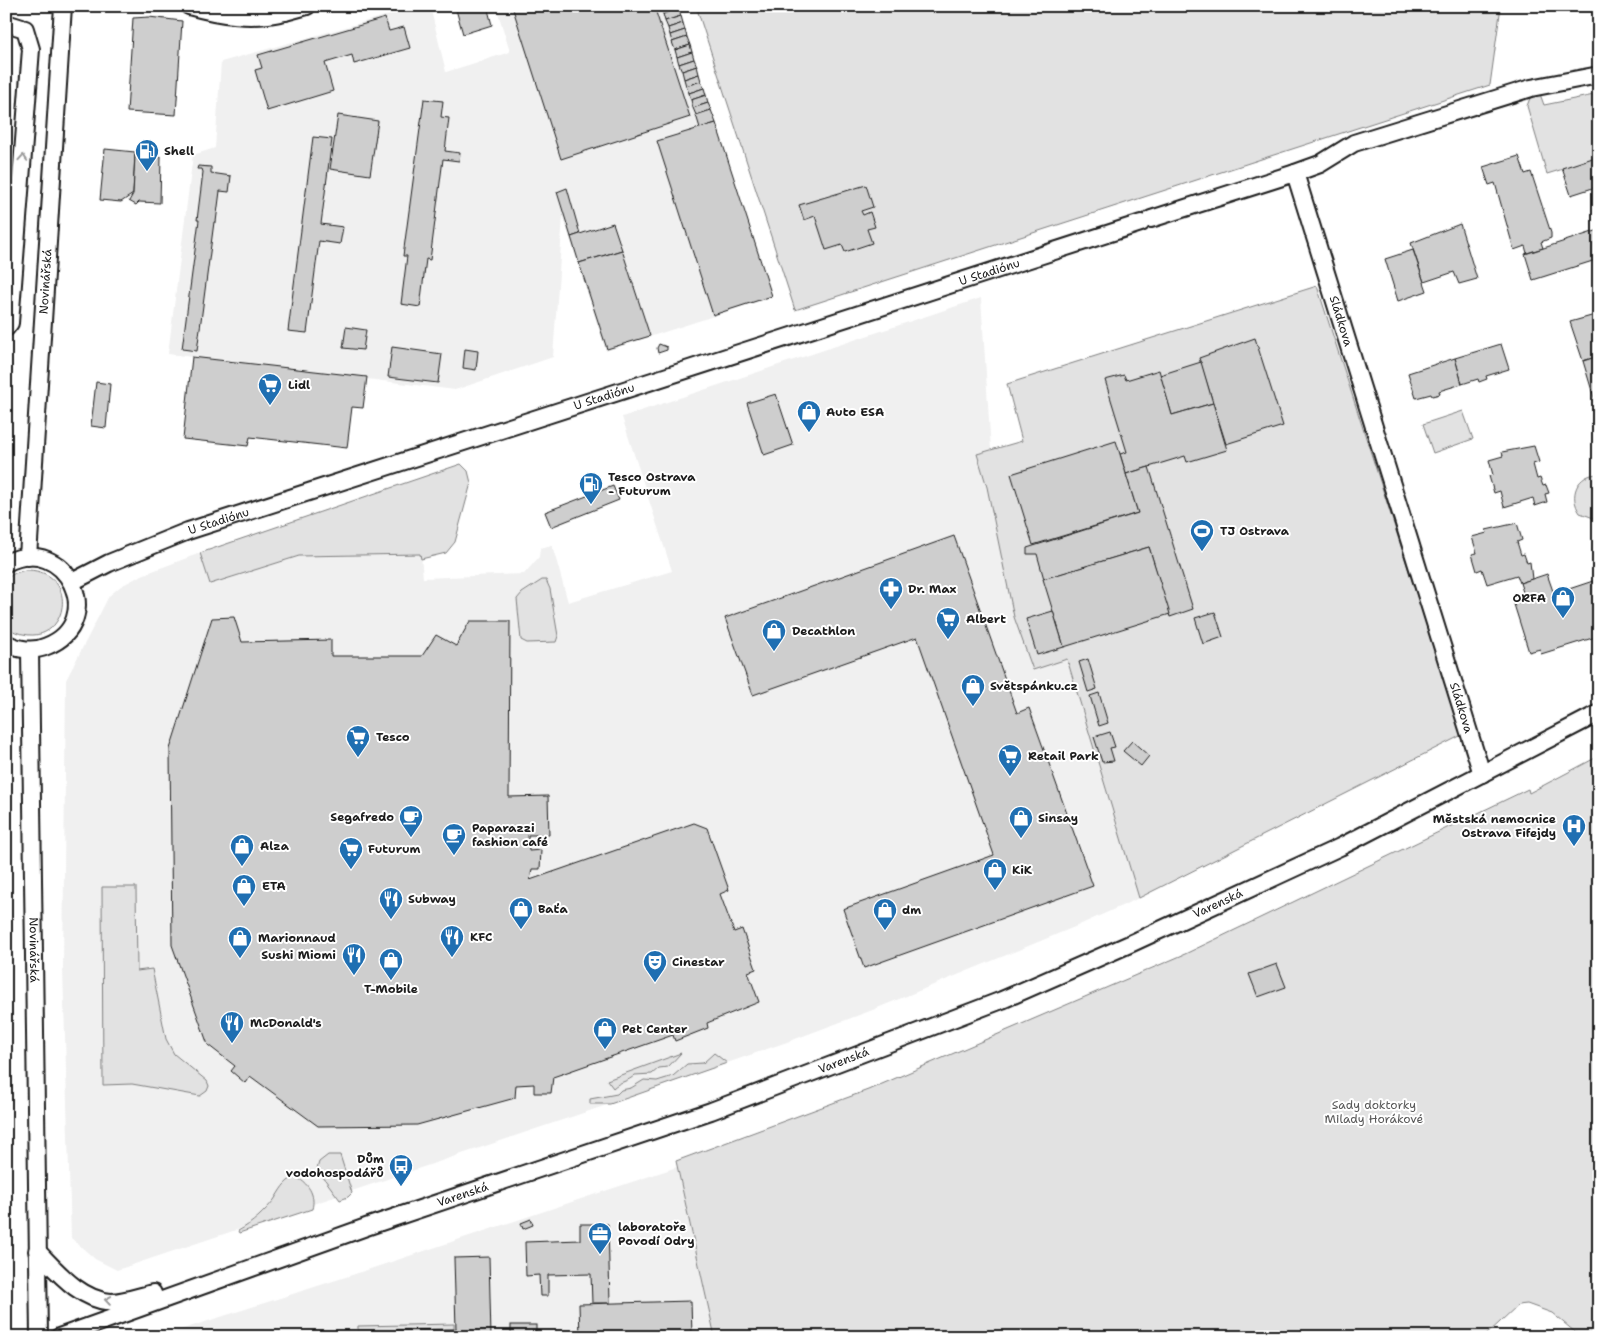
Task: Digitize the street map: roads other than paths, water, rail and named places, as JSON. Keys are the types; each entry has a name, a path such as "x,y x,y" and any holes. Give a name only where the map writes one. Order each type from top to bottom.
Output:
{"street":[{"name":"Novinářská","path":"28,557 63,6"},
{"path":"189,6 246,17 264,17 286,9 307,6"},
{"path":"6,23 25,29 31,49 13,209 10,323 6,328"},
{"path":"1295,173 1320,164 1354,143 1531,88 1599,75"},
{"name":"U Stadiónu","path":"72,582 108,563 188,531 1295,173"},
{"name":"Sládkova","path":"1295,173 1482,774"},
{"path":"6,564 28,557 45,559 55,564 72,582 77,608 74,620 68,631 53,644 30,650 6,643"},
{"name":"Novinářská","path":"30,650 36,1251 39,1337"},
{"name":"Varenská","path":"59,1337 207,1283 712,1111 1002,1000 1219,903 1407,814 1599,713"},
{"path":"36,1251 68,1281 88,1296 112,1302 207,1283"}],"place":[{"name":"Shell","path":"147,172"},
{"name":"Lidl","path":"270,406"},
{"name":"Auto ESA","path":"809,433"},
{"name":"Tesco Ostrava - Futurum","path":"591,505"},
{"name":"TJ Ostrava","path":"1202,552"},
{"name":"Dr. Max","path":"891,610"},
{"name":"ORFA","path":"1563,619"},
{"name":"Albert","path":"948,640"},
{"name":"Decathlon","path":"774,652"},
{"name":"Světspánku.cz","path":"973,707"},
{"name":"Tesco","path":"358,758"},
{"name":"Retail Park","path":"1010,777"},
{"name":"Segafredo","path":"411,838"},
{"name":"Sinsay","path":"1021,839"},
{"name":"Městská nemocnice Ostrava Fifejdy","path":"1574,847"},
{"name":"Paparazzi fashion café","path":"454,856"},
{"name":"Alza","path":"242,867"},
{"name":"Futurum","path":"351,870"},
{"name":"KiK","path":"995,891"},
{"name":"ETA","path":"244,907"},
{"name":"Subway","path":"391,920"},
{"name":"Baťa","path":"521,930"},
{"name":"dm","path":"885,931"},
{"name":"KFC","path":"452,958"},
{"name":"Marionnaud","path":"240,959"},
{"name":"Sushi Miomi","path":"354,976"},
{"name":"T-Mobile","path":"391,981"},
{"name":"Cinestar","path":"655,983"},
{"name":"McDonald's","path":"232,1044"},
{"name":"Pet Center","path":"605,1050"},
{"name":"Dům vodohospodářů","path":"401,1187"},
{"name":"laboratoře Povodí Odry","path":"600,1255"}],"park label":[{"name":"Sady doktorky Milady Horákové","path":"1374,1112"}]}
